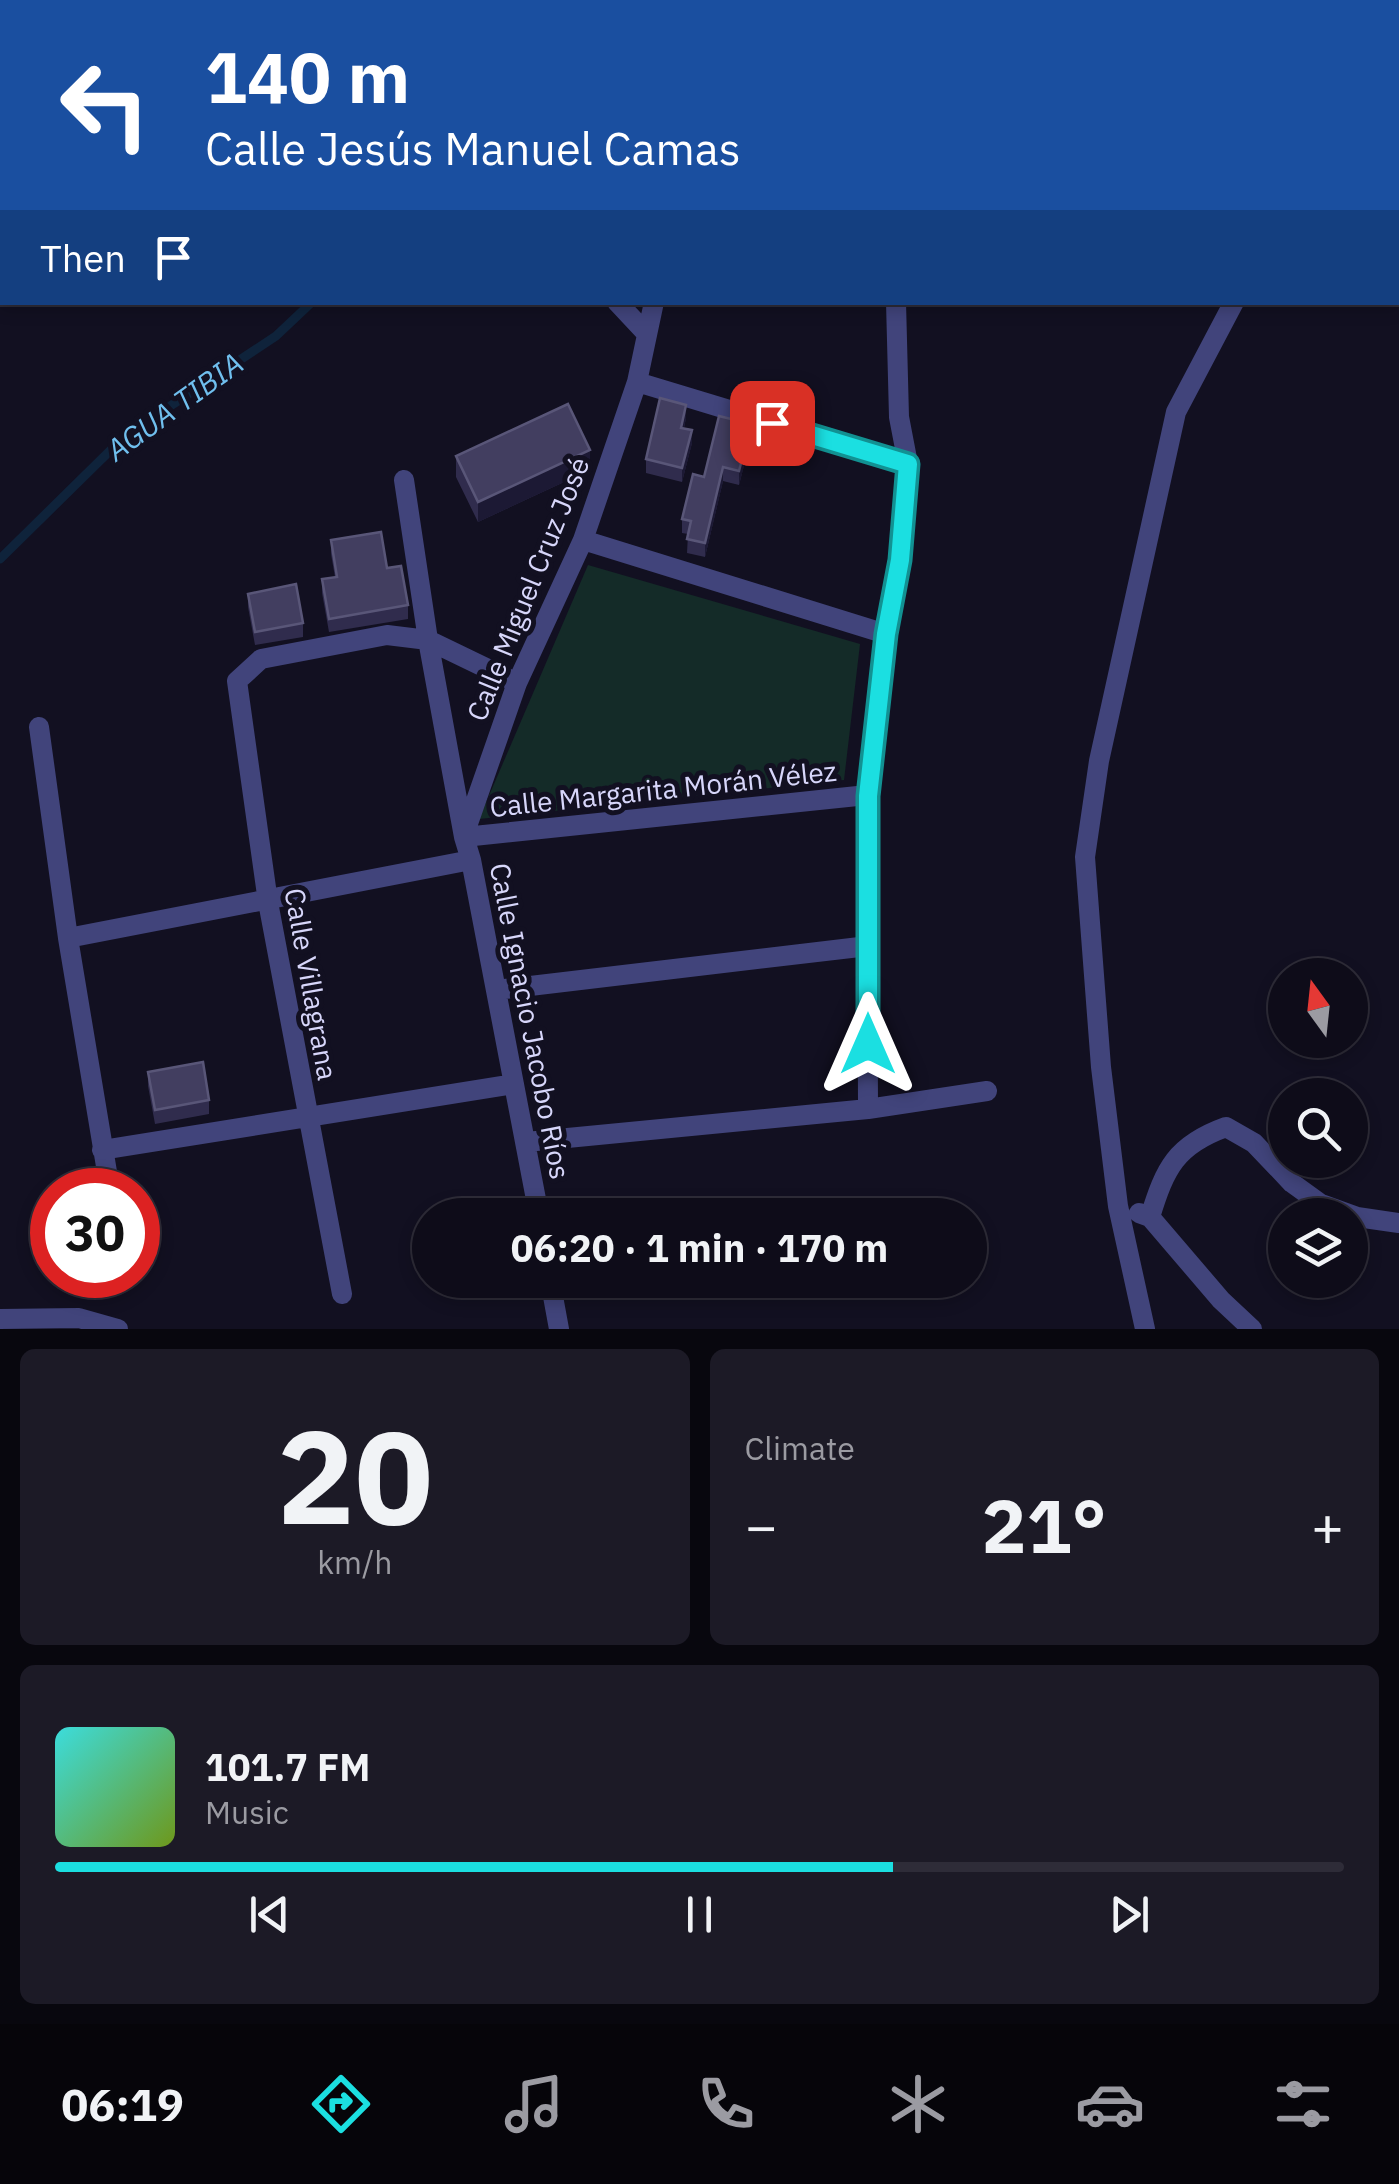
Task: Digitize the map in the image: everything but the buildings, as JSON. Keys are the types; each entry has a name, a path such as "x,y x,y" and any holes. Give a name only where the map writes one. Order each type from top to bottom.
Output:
{"street":[{"path":"620,305 646,332"},
{"name":"Calle Miguel Cruz José","path":"464,837 517,683 583,540 636,382 653,305"},
{"path":"868,1109 868,796 886,634 900,560 908,464 899,416 896,305"},
{"path":"1146,1329 1118,1206 1101,1068 1085,857 1099,761 1176,412 1232,305"},
{"path":"636,382 908,464"},
{"name":"Calle Ignacio Jacobo Ríos","path":"404,480 464,837 472,860 536,1198"},
{"path":"583,540 886,634"},
{"name":"Calle Villagrana","path":"342,1294 268,902 237,681 261,659 388,635 428,640"},
{"path":"428,640 517,683"},
{"path":"39,727 106,1168"},
{"name":"Calle Margarita Morán Vélez","path":"464,837 868,796"},
{"path":"68,938 472,860"},
{"path":"496,990 868,946"},
{"path":"102,1150 514,1084"},
{"path":"526,1142 868,1109 988,1091"},
{"path":"1150,1217 1161,1180 1181,1150 1198,1138 1226,1128 1254,1144 1292,1183 1321,1204 1357,1217 1399,1223"},
{"path":"1118,1206 1150,1217 1221,1300 1252,1329"},
{"path":"553,1298 559,1329"},
{"path":"0,1319 80,1318 118,1329"}],"green space":[{"path":"588,565 860,644 844,780 479,819"}],"waterway":[{"name":"AGUA TIBIA","path":"0,559 125,436 276,336 309,305"}],"route":[{"path":"772,423 908,464 900,560 886,634 868,796 868,1044"}]}
